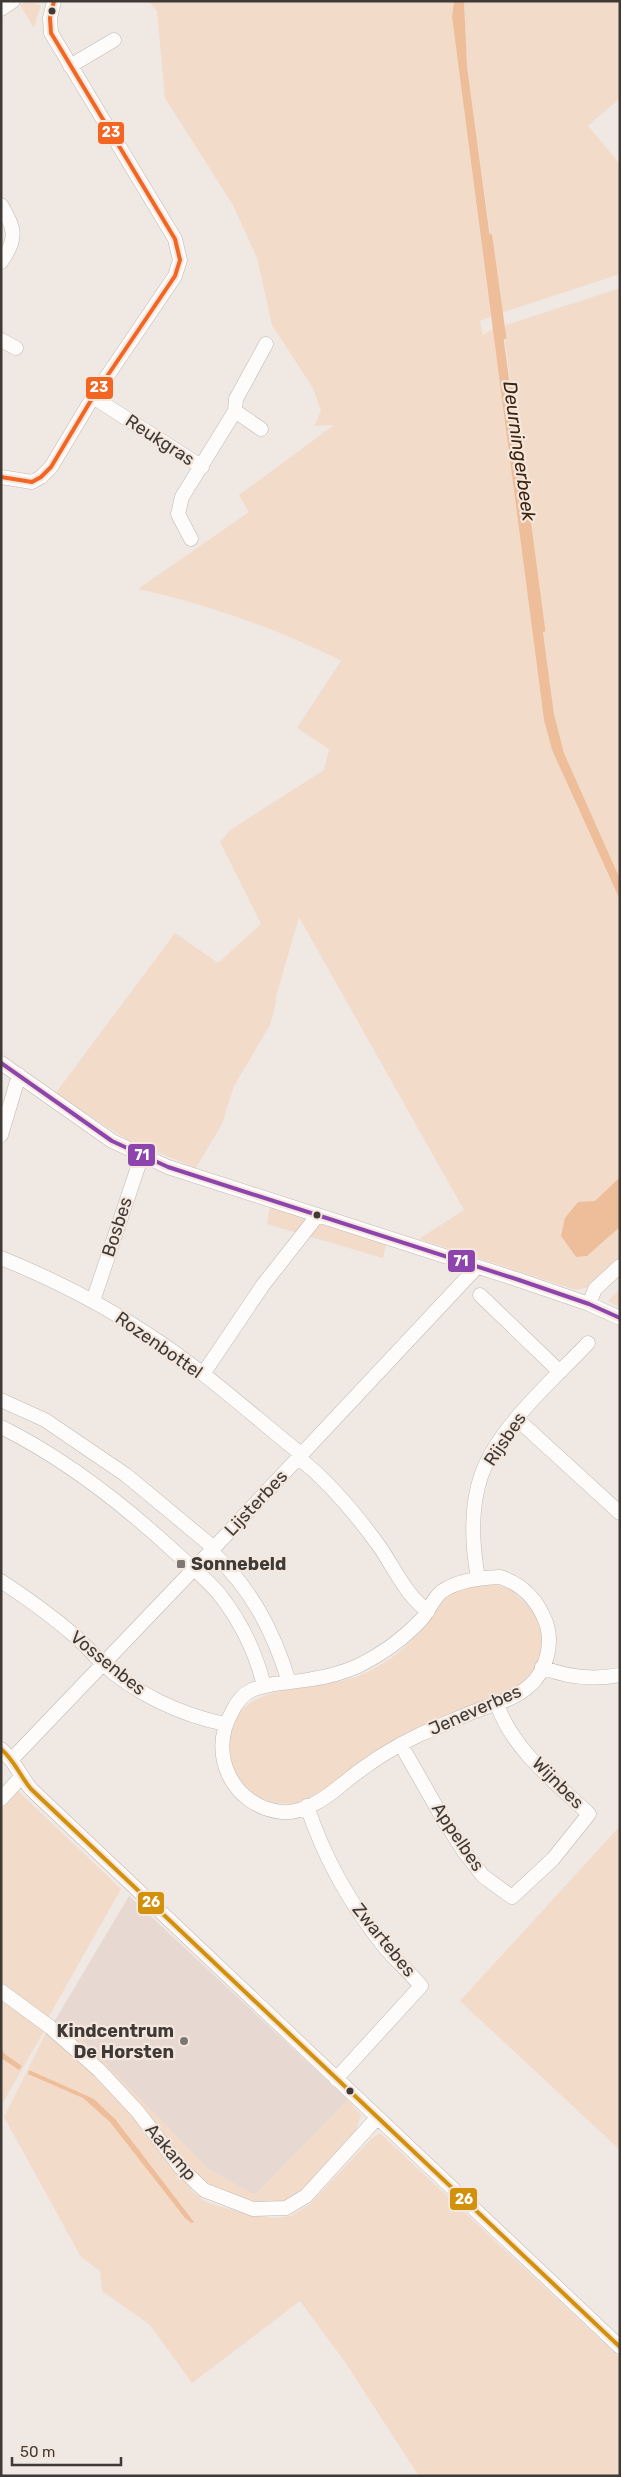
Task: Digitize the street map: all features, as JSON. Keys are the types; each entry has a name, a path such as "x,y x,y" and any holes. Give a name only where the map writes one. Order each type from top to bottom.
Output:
{"street":[{"path":"1,9 14,1"},
{"path":"1,477 32,482 41,477 51,467 94,397 175,276 180,260 174,239 51,33 50,18 53,2"},
{"path":"70,66 114,40"},
{"path":"1,262 14,234 13,225 2,208"},
{"path":"1,340 16,348"},
{"name":"Reukgras","path":"192,539 178,514 182,497 236,411 236,399 266,344"},
{"name":"Reukgras","path":"94,397 202,466"},
{"path":"236,411 261,429"},
{"path":"1,1063 96,1131 168,1167 589,1304 620,1318"},
{"path":"1,1135 19,1075"},
{"name":"Bosbes","path":"93,1301 142,1155"},
{"path":"202,1374 263,1285 318,1215"},
{"name":"Rozenbottel","path":"1,1258 34,1271 93,1301 150,1336 202,1374 300,1456 349,1508 379,1547 418,1604 428,1611"},
{"path":"589,1304 594,1290 620,1266"},
{"name":"Lijsterbes","path":"7,1754 103,1664 194,1570 477,1267"},
{"path":"480,1295 560,1372"},
{"name":"Rijsbes","path":"478,1578 473,1534 474,1505 481,1476 494,1450 517,1419 588,1343"},
{"path":"1,1400 45,1420 118,1470 212,1549 236,1576 264,1617 282,1657 289,1682"},
{"path":"517,1419 619,1510"},
{"path":"1,1427 52,1456 100,1489 132,1513 194,1570 220,1596 237,1620 255,1656 264,1686"},
{"name":"Jeneverbes","path":"500,1577 513,1581 539,1605 546,1624 549,1642 542,1667 529,1686 497,1704 427,1732 401,1745 364,1768 323,1800 284,1812 268,1809 252,1802 236,1789 224,1766 222,1749 225,1724 243,1696 251,1690 264,1686 312,1679 357,1666 397,1640 428,1611 440,1593 456,1584 478,1578 500,1577"},
{"name":"Vossenbes","path":"1,1580 75,1636 103,1664 152,1698 199,1718 225,1724"},
{"path":"542,1667 557,1674 590,1678 620,1675"},
{"name":"Wijnbes","path":"497,1704 502,1718 514,1737 544,1772 589,1814 553,1858"},
{"name":"Appelbes","path":"401,1745 442,1817 483,1876 512,1897 553,1858"},
{"path":"7,1754 21,1777 336,2079 620,2347"},
{"path":"1,1799 21,1777"},
{"name":"Zwartebes","path":"306,1806 331,1864 352,1901 388,1951 421,1986 336,2079"},
{"name":"Aakamp","path":"1,1991 50,2027 99,2070 138,2112 181,2168 204,2190 254,2209 286,2208 306,2196 377,2118"}],"shaded area":[{"path":"27,1 41,5 34,28 20,5"},
{"path":"148,1 454,1 452,17 491,317 480,321 483,335 493,329 544,720 552,750 620,900 620,1177 561,1236 576,1257 587,1256 620,1227 620,1260 589,1287 576,1290 419,1239 464,1210 299,917 270,1025 234,1086 222,1124 196,1168 128,1140 55,1094 175,933 218,963 261,924 220,842 230,830 324,770 329,749 297,728 341,661 268,628 189,602 138,589 249,512 239,495 334,425 314,426 321,411 313,388 272,325 257,258 233,205 165,98 157,11"},
{"path":"454,1 464,1 467,66 554,714 564,753 620,879 620,900 552,750 544,720 452,17"},
{"path":"464,1 620,1 620,98 588,126 620,164 620,274 501,313 467,66"},
{"path":"620,288 620,879 564,753 554,714 503,326"},
{"path":"620,1177 620,1227 587,1256 576,1257 561,1236 565,1218 578,1202 595,1201"},
{"path":"270,1206 386,1243 383,1258 267,1224"},
{"path":"620,1289 620,1307 608,1301"},
{"path":"481,1582 509,1588 533,1610 541,1624 543,1645 534,1672 514,1689 420,1729 303,1802 285,1803 269,1801 254,1794 242,1784 234,1772 229,1757 229,1741 234,1723 243,1709 256,1699 273,1693 347,1679 378,1667 410,1642 450,1595 462,1588"},
{"path":"18,1791 121,1889 48,2018 1,1984 1,1809"},
{"path":"620,1826 620,2150 460,2001"},
{"name":"Kindcentrum De Horsten","path":"129,1896 348,2100 255,2195 209,2170 93,2051 54,2022"},
{"path":"1,2001 44,2031 1,2106 1,2058 19,2069 22,2066 5,2054 1,2048"},
{"path":"54,2022 75,2032 209,2170 255,2195 348,2100 361,2115 352,2142 295,2200 264,2204 240,2197 200,2181 146,2111"},
{"path":"46,2033 80,2062 120,2102 194,2193 208,2203 273,2218 291,2216 310,2204 372,2138 380,2133 620,2358 620,2476 419,2476 345,2362 300,2301 192,2383 150,2325 102,2291 100,2271 81,2257 4,2117"},
{"path":"1,2048 5,2054 22,2066 19,2070 1,2058"},
{"path":"29,2070 94,2099 115,2119 194,2222 191,2223 185,2218 110,2122 83,2098 28,2074"}],"waterway":[{"name":"Deurningerbeek","path":"490,236 504,337"},
{"name":"Deurningerbeek","path":"511,389 543,630"}],"transit line":[{"name":"23","path":"1,477 32,482 41,477 51,467 93,397 175,276 180,260 175,239 51,33 50,18 54,1"},
{"name":"71","path":"1,1063 112,1141 168,1167 519,1280 589,1304 620,1318"},
{"name":"26","path":"1,1749 10,1758 31,1789 620,2347"}],"place":[{"name":"Sonnebeld","path":"181,1564"},
{"name":"Kindcentrum De Horsten","path":"184,2041"}]}
